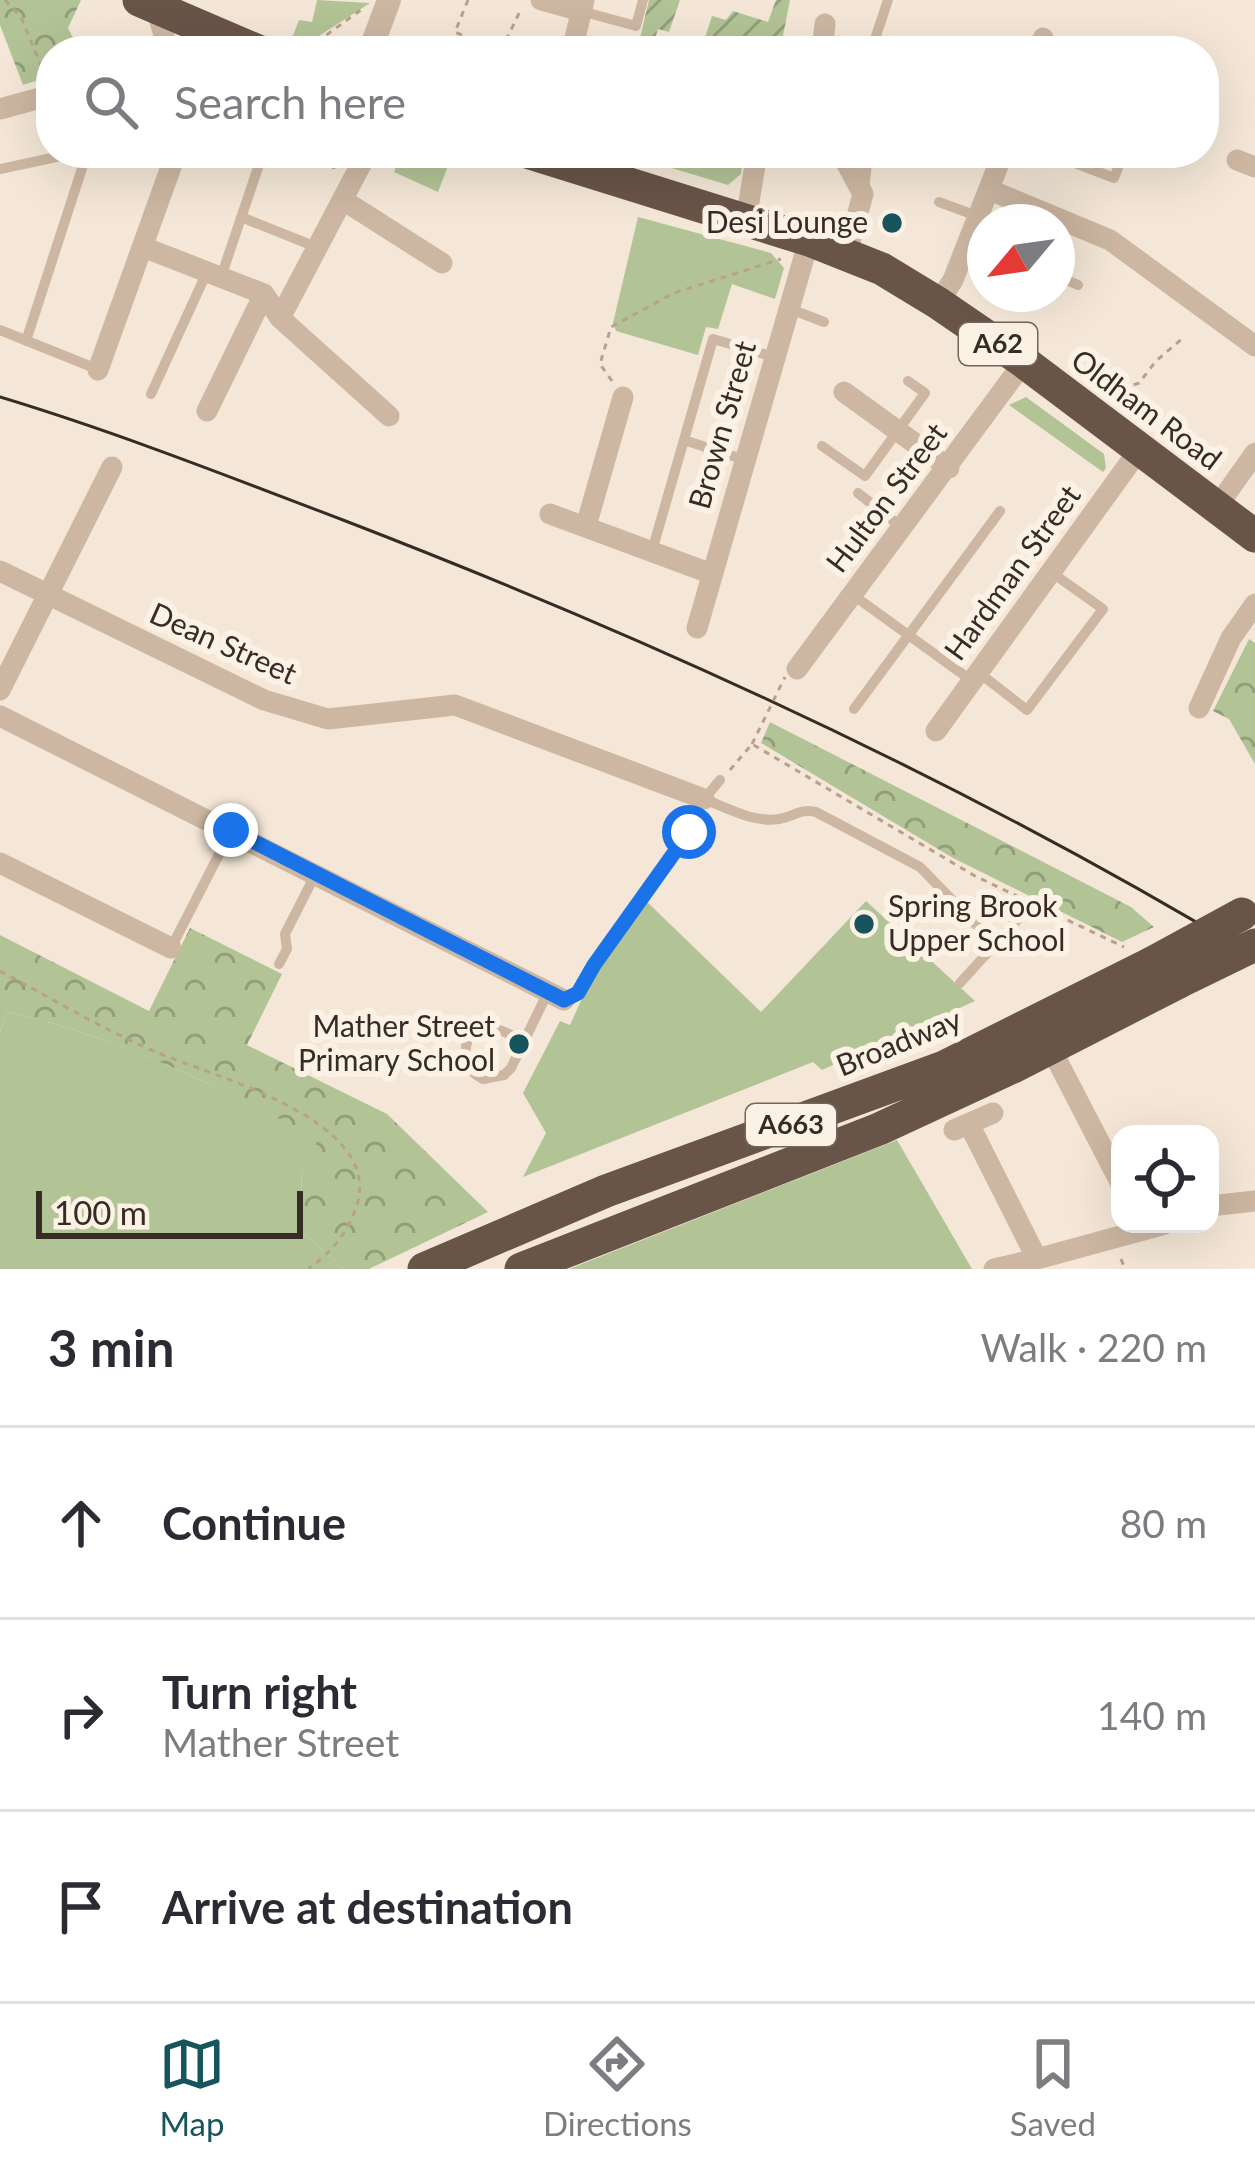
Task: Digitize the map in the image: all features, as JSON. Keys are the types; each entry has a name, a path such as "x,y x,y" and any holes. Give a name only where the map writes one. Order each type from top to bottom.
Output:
{"highway":[{"path":"148,4 200,36"},
{"name":"Oldham Road","path":"584,168 746,220 799,248 847,254 938,303 1255,536"},
{"name":"Broadway","path":"521,1269 879,1129 1044,1034 1152,964 1251,922"},
{"name":"Broadway","path":"424,1269 606,1191 1044,1034"}],"street":[{"path":"542,0 582,5 575,36"},
{"path":"148,4 164,36"},
{"path":"373,36 380,4"},
{"path":"824,36 825,24"},
{"path":"0,109 36,93"},
{"path":"98,370 171,168"},
{"path":"280,318 359,168"},
{"path":"746,220 755,168"},
{"path":"847,254 863,194 849,168"},
{"path":"983,204 998,168"},
{"path":"990,190 1110,240 1255,346"},
{"path":"343,200 442,263"},
{"path":"143,247 264,294 280,318 388,416"},
{"name":"Brown Street","path":"697,628 788,308 799,248"},
{"path":"938,303 967,259"},
{"path":"207,411 264,294"},
{"name":"Hulton Street","path":"791,673 904,529 1024,362"},
{"path":"844,392 949,468"},
{"path":"586,526 623,397"},
{"name":"Hardman Street","path":"936,730 1139,451"},
{"path":"1216,508 1255,453"},
{"path":"0,690 112,467"},
{"path":"550,514 712,574"},
{"name":"Dean Street","path":"0,572 264,700 328,719 455,705 704,799"},
{"path":"1199,708 1231,638 1255,604"},
{"path":"0,716 556,996"},
{"path":"0,863 171,948"},
{"path":"1044,1034 1111,1164"},
{"path":"993,1114 961,1127 1037,1259"},
{"path":"1219,1206 1255,1201"},
{"path":"994,1269 1124,1233"}],"lane":[{"path":"582,5 636,26 643,0"},
{"path":"876,36 888,0"},
{"path":"0,169 36,161"},
{"path":"26,340 82,168"},
{"path":"151,394 241,217 258,168"},
{"path":"863,194 866,168"},
{"path":"1088,168 1114,178 1118,168"},
{"path":"939,202 967,212"},
{"path":"241,217 318,247"},
{"path":"788,308 824,322"},
{"path":"0,330 98,370"},
{"path":"652,551 713,339 774,357"},
{"path":"822,446 866,476 926,392 908,381"},
{"path":"684,440 745,460"},
{"path":"857,494 904,529"},
{"path":"854,709 1000,511"},
{"path":"853,594 1027,710 1103,609 1051,572"},
{"path":"687,826 720,780"},
{"path":"704,799 743,815 777,820 807,809 816,812 920,867 995,944"},
{"path":"171,948 231,830"},
{"path":"279,964 287,949 285,934 316,872"},
{"path":"960,983 1019,918"},
{"path":"524,1042 501,1029 483,1028 469,1037 466,1062 476,1076 497,1078 511,1068 556,996"}],"path":[{"path":"5,0 20,16 36,55"},
{"path":"464,36 455,32 467,0"},
{"path":"507,36 524,2"},
{"path":"325,36 365,7 380,4"},
{"path":"623,397 600,364 611,327 674,293 799,248"},
{"path":"1104,395 1139,383 1183,338"},
{"path":"720,780 752,744 791,673"},
{"path":"752,744 975,876 1152,964"},
{"path":"556,996 578,993 687,826"},
{"path":"0,971 153,1051 297,1112 344,1142 358,1168 361,1192 349,1229 329,1254 308,1269"}],"green space":[{"path":"0,0 81,0 68,28 72,36 36,36 36,81 23,85 0,25"},
{"path":"317,0 370,3 319,36 293,36 299,20 312,22"},
{"path":"649,0 680,0 669,32 658,29 656,36 641,36"},
{"path":"776,0 790,0 783,36 706,36 712,16 726,20 733,11 768,22"},
{"path":"395,168 447,168 438,192 394,172"},
{"path":"672,168 742,168 728,185"},
{"path":"638,217 771,253 784,268 775,299 732,284 718,329 706,327 698,355 616,331 613,323"},
{"path":"1026,397 1104,454 1103,472 1009,405"},
{"path":"1249,639 1255,643 1255,764 1229,719 1213,711"},
{"path":"770,722 1131,907 1154,927 1122,942 953,858 761,743"},
{"path":"644,899 761,1012 866,901 975,1001 822,1070 813,1062 523,1177 546,1133 523,1093 560,1021 570,1025 599,961"},
{"path":"190,928 282,974 247,1045 387,1114 488,1212 369,1269 344,1269 299,1229 302,1172 318,1139 205,1082 88,1035 7,1012 0,1032 0,935 149,1011"},
{"path":"7,1012 128,1049 319,1139 302,1172 299,1229 344,1269 0,1269 0,1032"},
{"path":"897,1140 972,1269 569,1269"}],"tram line":[{"path":"0,397 343,520 694,666 1035,832 1255,957"}],"place":[{"name":"Desi Lounge","path":"892,223"},
{"name":"Spring Brook Upper School","path":"864,924"},
{"name":"Mather Street Primary School","path":"519,1044"}],"route":[{"path":"231,830 564,1000 578,993 689,832"}]}
